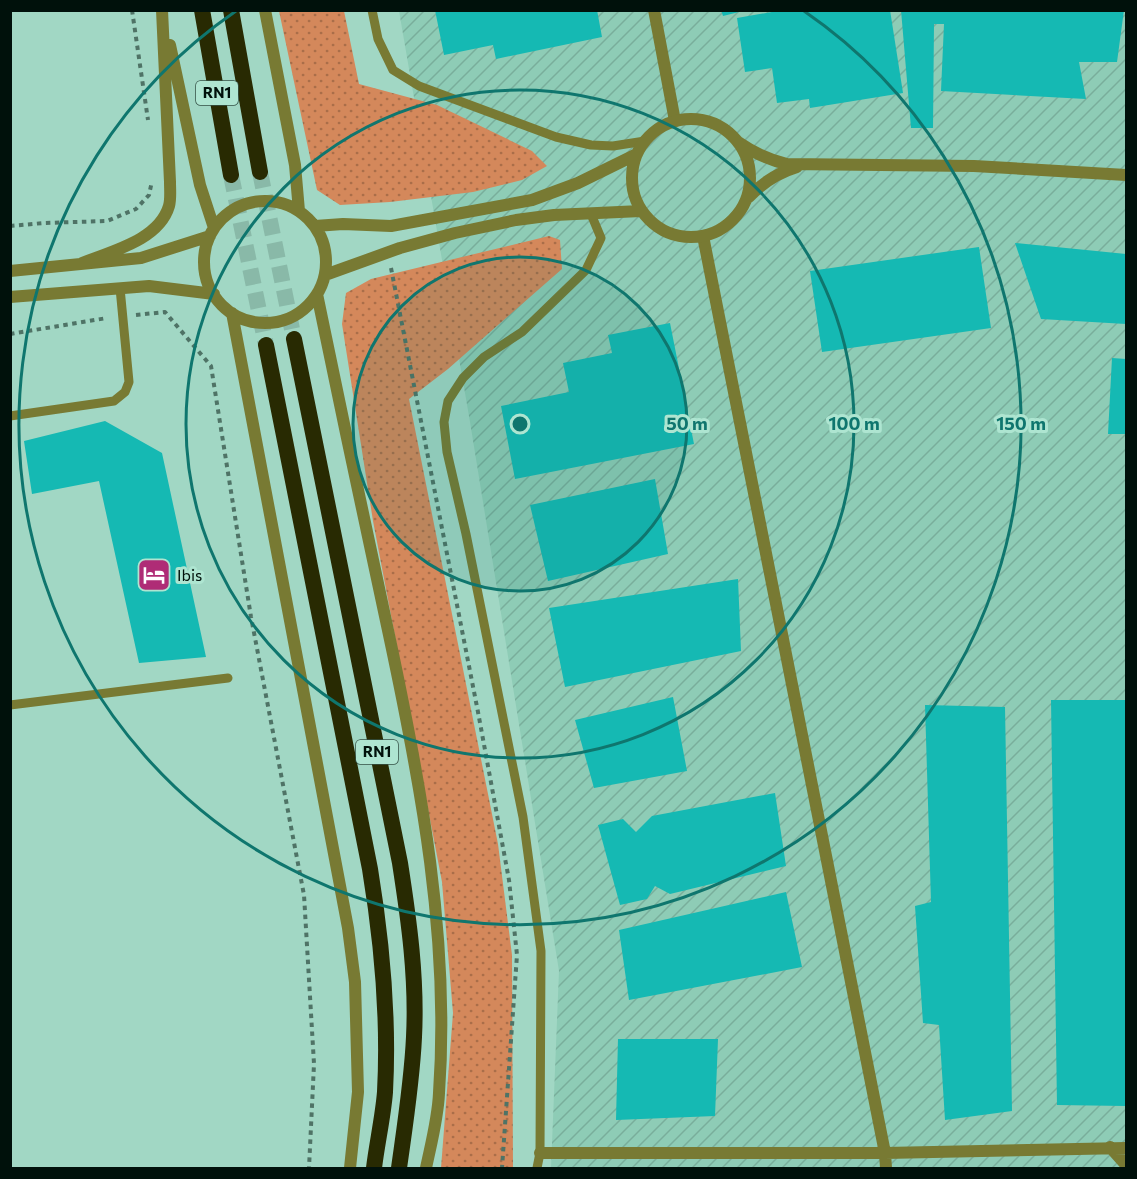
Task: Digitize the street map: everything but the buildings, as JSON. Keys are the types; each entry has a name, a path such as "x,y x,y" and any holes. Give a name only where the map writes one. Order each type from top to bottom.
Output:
{"highway":[{"name":"RN1","path":"202,10 231,175"},
{"name":"RN1","path":"231,10 260,172"},
{"name":"RN1","path":"294,339 400,863 409,921 414,978 414,1036 410,1094 399,1168"},
{"name":"RN1","path":"266,345 379,924 386,1037 384,1093 374,1168"}],"street":[{"path":"265,10 297,179 299,211"},
{"path":"654,10 675,121"},
{"path":"162,11 212,232"},
{"path":"82,263 140,239 158,225 170,206 162,11"},
{"path":"738,142 747,156 751,174 750,191 744,207 719,231 703,236 684,237 666,232 650,221 641,211 633,189 632,171 637,154 645,141 658,129 675,121 693,119 710,122 726,130 753,152 769,160 787,164 974,166 1126,175"},
{"path":"315,226 343,224 392,226 532,200 578,183 637,154"},
{"path":"746,200 772,177 805,165"},
{"path":"269,201 285,204 299,211 315,226 325,249 325,275 317,294 305,308 288,318 269,322 250,320 232,313 214,294 206,276 204,256 212,232 231,211 253,202 269,201"},
{"path":"325,275 455,233 516,220 554,215 641,211"},
{"path":"10,271 141,258 212,232"},
{"path":"703,236 885,1153 886,1168"},
{"path":"10,297 148,286 214,294"},
{"path":"317,294 410,732 438,917 442,976 442,1036 439,1096 426,1168"},
{"path":"232,313 348,928 355,982 358,1092 350,1168"},
{"path":"1110,1147 1126,1165"},
{"path":"540,1153 885,1153 1126,1148"}],"lane":[{"path":"372,10 378,39 393,70 419,86 564,139 591,145 613,146 645,141"},
{"path":"537,1168 540,1153 542,951 523,817 466,534 447,452 444,422 448,400 463,378 484,357 522,332 586,270 601,238 591,214"},
{"path":"10,416 97,404 114,400 125,392 129,382 120,288"},
{"path":"10,705 228,678"}],"path":[{"path":"132,10 149,123"},
{"path":"10,226 44,222 107,221 136,209 148,195 152,180"},
{"path":"388,253 474,689 508,880 517,955 502,1168"}],"shaded area":[{"path":"279,11 344,11 359,84 437,105 532,151 547,166 522,180 473,192 390,202 340,205 317,190"},
{"path":"399,11 1126,11 1126,1168 551,1168 559,971 470,422"},
{"path":"549,236 560,240 562,269 448,369 409,399 498,844 512,955 513,1168 441,1168 453,1013 442,882 373,521 342,324 346,293 371,279"}],"tunnel":[{"path":"260,172 294,339"},
{"path":"231,175 266,345"}],"place":[{"name":"Ibis","path":"154,575"}]}
